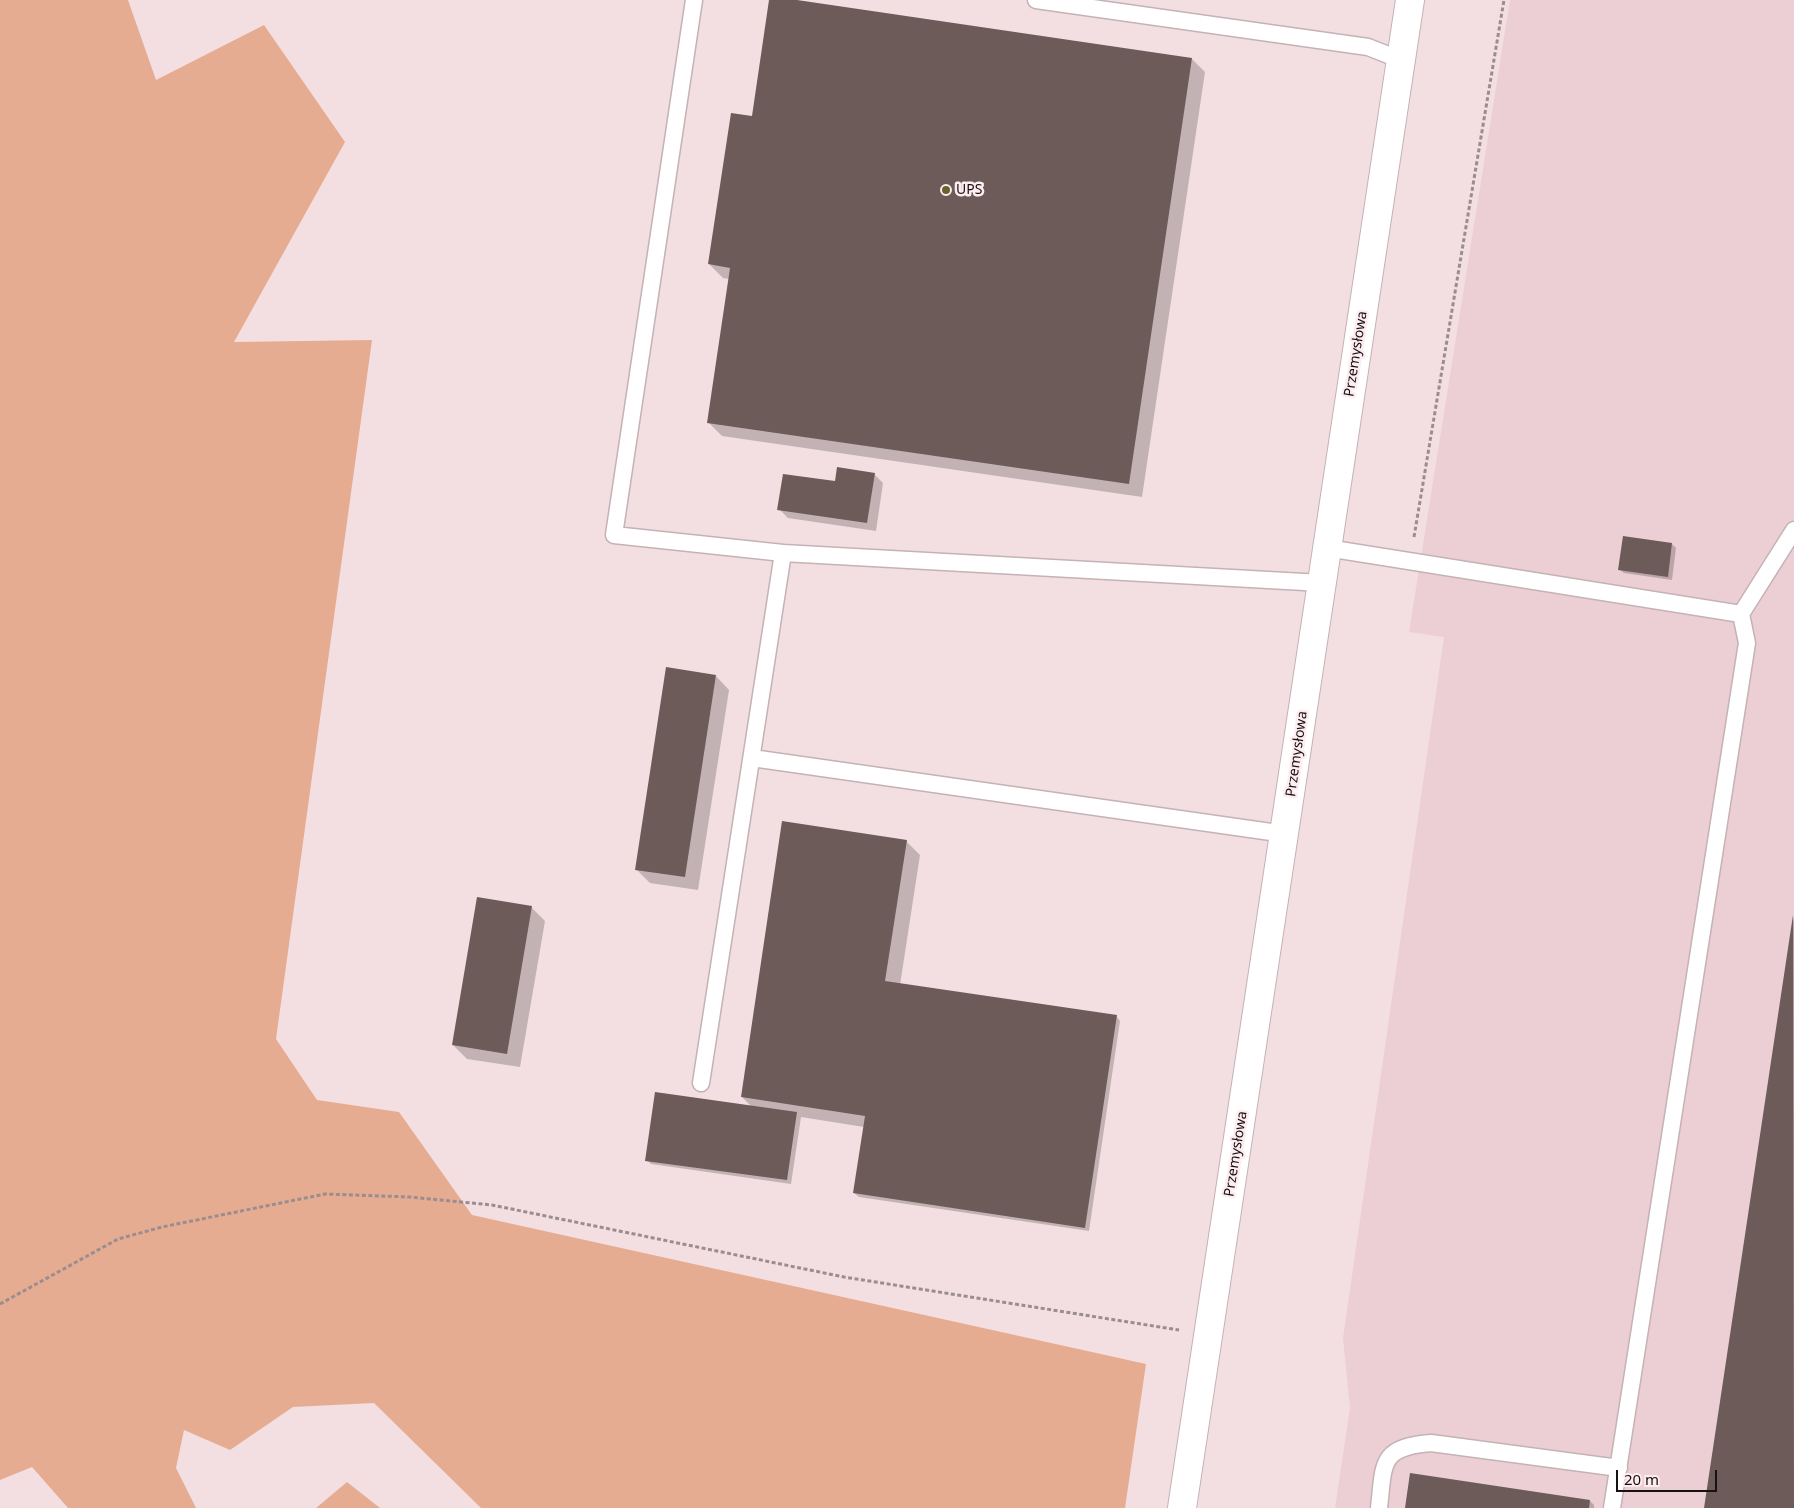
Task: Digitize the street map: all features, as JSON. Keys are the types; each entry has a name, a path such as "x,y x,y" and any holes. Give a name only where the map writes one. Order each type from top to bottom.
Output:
{"street":[{"name":"Przemysłowa","path":"1182,1508 1410,0"}],"lane":[{"path":"694,0 614,535 783,553 1322,583"},
{"path":"1036,0 1368,47 1401,60"},
{"path":"1612,1508 1747,643 1740,614 1794,530"},
{"path":"1327,548 1740,614"},
{"path":"701,1083 783,553"},
{"path":"752,758 1285,834"},
{"path":"1379,1508 1384,1464 1394,1451 1410,1445 1431,1444 1619,1468"}],"path":[{"path":"1410,560 1504,0"},
{"path":"0,1304 118,1239 162,1227 325,1194 410,1197 492,1205 844,1277 1208,1334"}],"shaded area":[{"path":"0,0 128,0 156,80 264,25 345,142 234,342 372,340 276,1039 317,1100 399,1112 472,1215 1146,1364 1125,1508 481,1508 374,1403 293,1407 230,1450 184,1430 176,1468 196,1508 68,1508 32,1467 0,1480"},
{"path":"1510,0 1794,0 1794,1508 1335,1508 1350,1408 1343,1338 1444,637 1409,632"},
{"path":"347,1482 380,1508 316,1508"}],"building":[{"name":"UPS","path":"769,0 797,0 1192,58 1129,484 707,423 730,268 708,264 731,113 752,116"},
{"path":"837,467 875,473 867,523 777,510 783,474 835,481"},
{"path":"1623,536 1672,543 1668,577 1618,570"},
{"path":"666,667 716,675 685,877 635,870"},
{"path":"782,821 907,840 885,981 1117,1015 1085,1228 853,1193 865,1116 741,1097"},
{"path":"477,897 532,906 507,1054 452,1045"},
{"path":"1793,915 1794,1508 1704,1508"},
{"path":"655,1092 797,1112 787,1180 645,1161"},
{"path":"1410,1473 1590,1500 1589,1508 1405,1508"}],"place":[{"name":"UPS","path":"946,190"}]}
